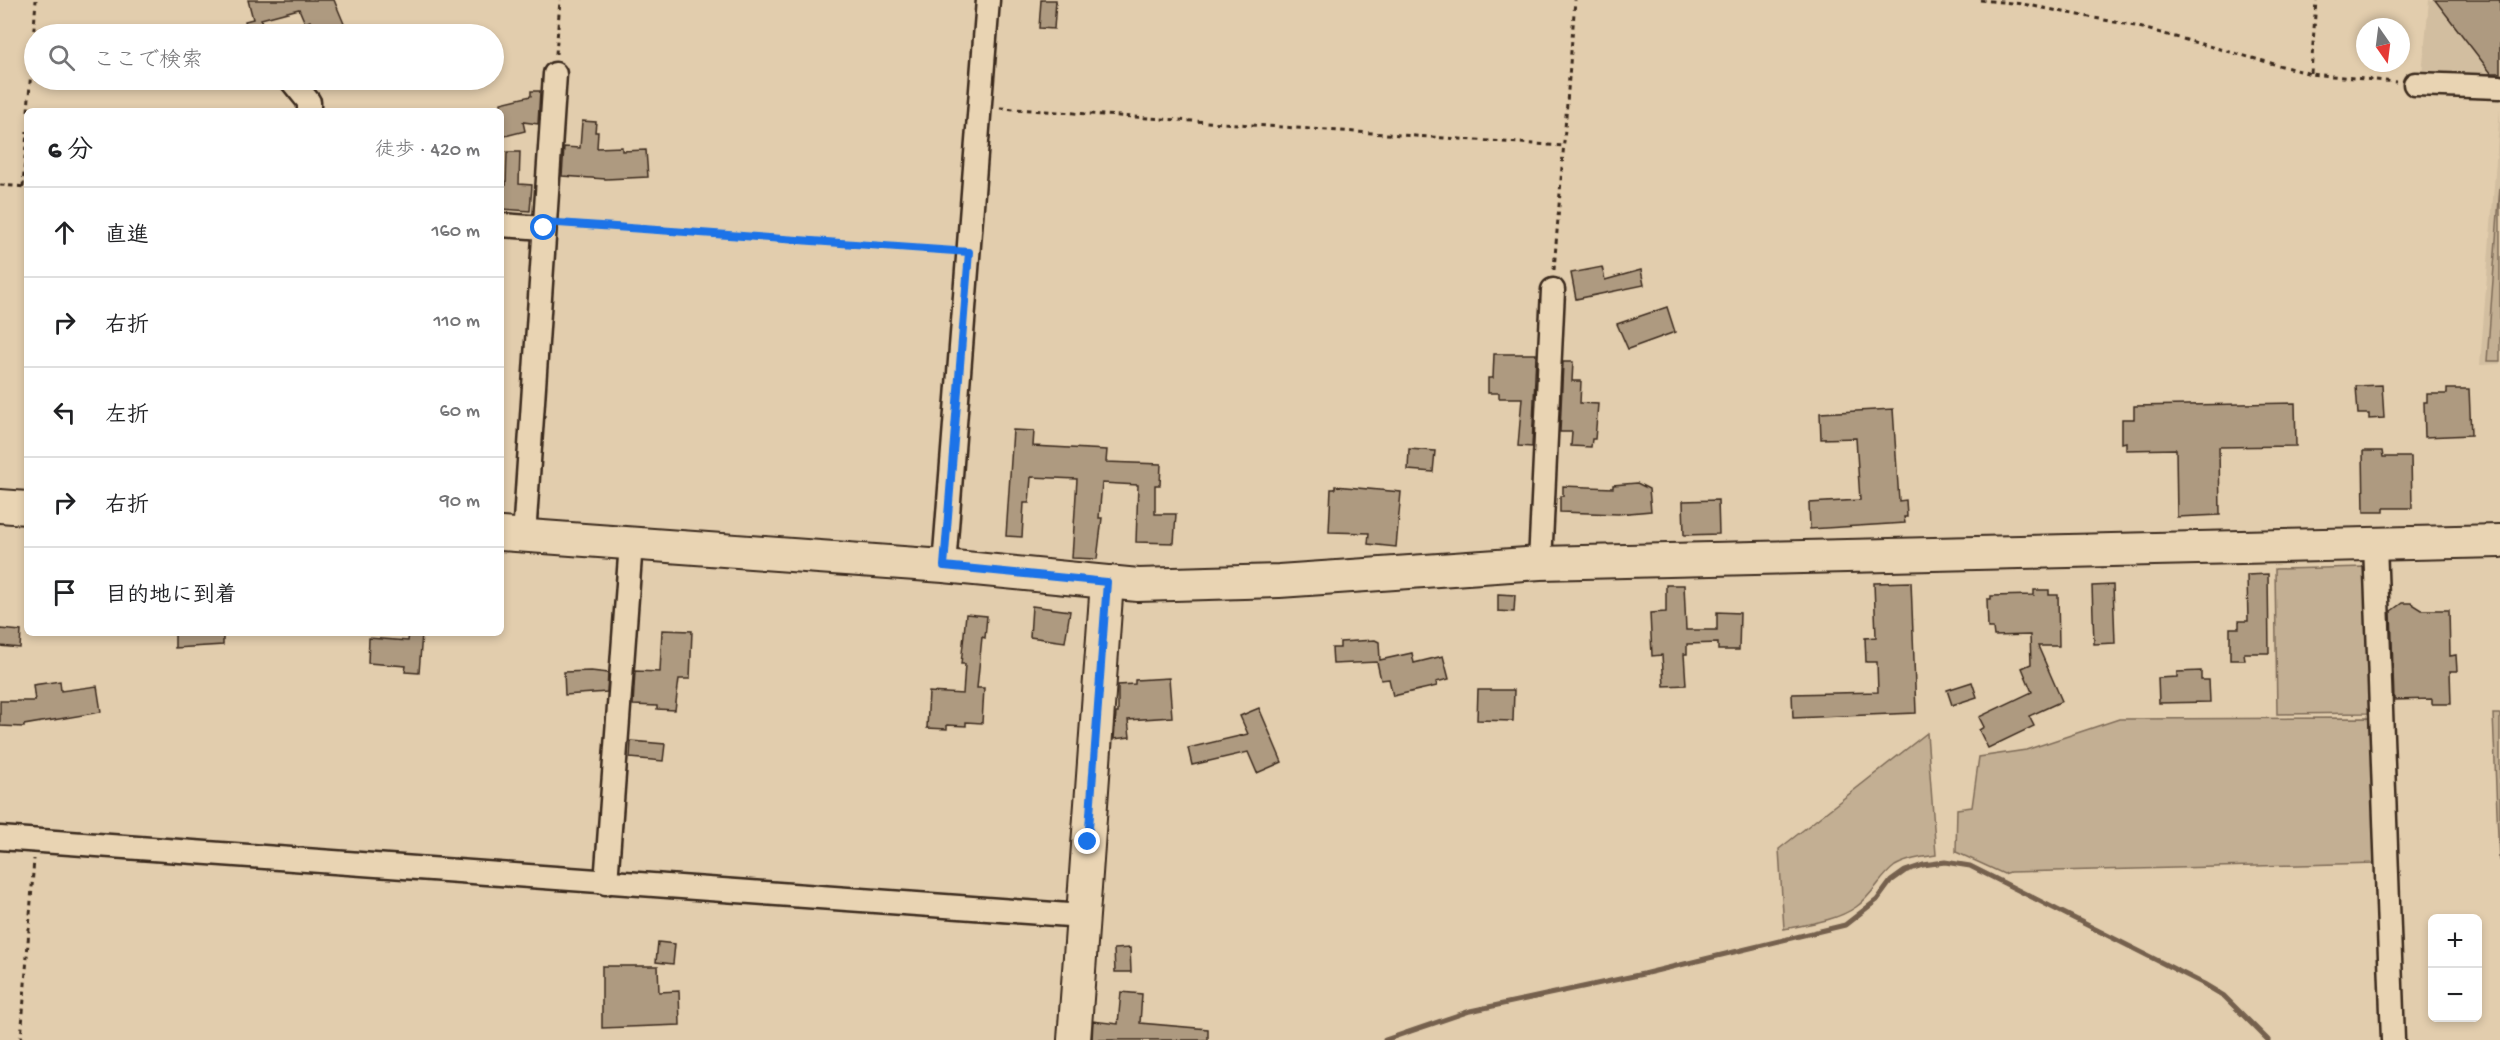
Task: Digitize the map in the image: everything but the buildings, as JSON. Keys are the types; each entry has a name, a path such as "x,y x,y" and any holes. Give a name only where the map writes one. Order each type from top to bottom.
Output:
{"street":[{"path":"944,566 988,0"},
{"path":"555,74 544,225 513,535 944,566 1138,585 1279,581 1540,563 2500,541"},
{"path":"2415,84 2500,87"},
{"path":"299,90 309,102 309,108"},
{"path":"504,225 544,225"},
{"path":"1540,563 1553,290"},
{"path":"0,506 24,508"},
{"path":"606,883 631,543"},
{"path":"2375,544 2393,1040"},
{"path":"1074,1040 1107,582"},
{"path":"0,838 1083,916"}],"path":[{"path":"34,24 36,0"},
{"path":"555,74 560,0"},
{"path":"1553,290 1575,0"},
{"path":"1980,0 2024,4 2135,26 2311,74 2415,84"},
{"path":"2311,74 2316,0"},
{"path":"28,108 30,90"},
{"path":"980,107 1564,146"},
{"path":"0,185 24,187"},
{"path":"544,225 969,252"},
{"path":"21,1040 35,841"}],"shaded area":[{"path":"2429,0 2500,0 2500,79 2422,75"},
{"path":"2500,109 2500,364 2480,365"},
{"path":"2500,186 2500,361 2487,361"},
{"path":"2367,567 2369,713 2277,714 2275,569"},
{"path":"2493,714 2500,714 2500,860 2499,860"},
{"path":"2369,718 2376,863 2010,872 2004,874 1956,852 1957,809 1972,807 1979,757 2026,750 2119,719"},
{"path":"1927,733 1936,855 1910,860 1895,866 1862,903 1840,916 1784,929 1779,849"}],"waterway":[{"path":"1385,1040 1470,1011 1643,974 1845,925 1877,900 1891,881 1905,871 1923,865 1945,862 1970,866 2204,984 2224,996 2268,1040"}],"route":[{"path":"544,228 544,222 969,252 944,566 1107,582 1088,842"}]}
